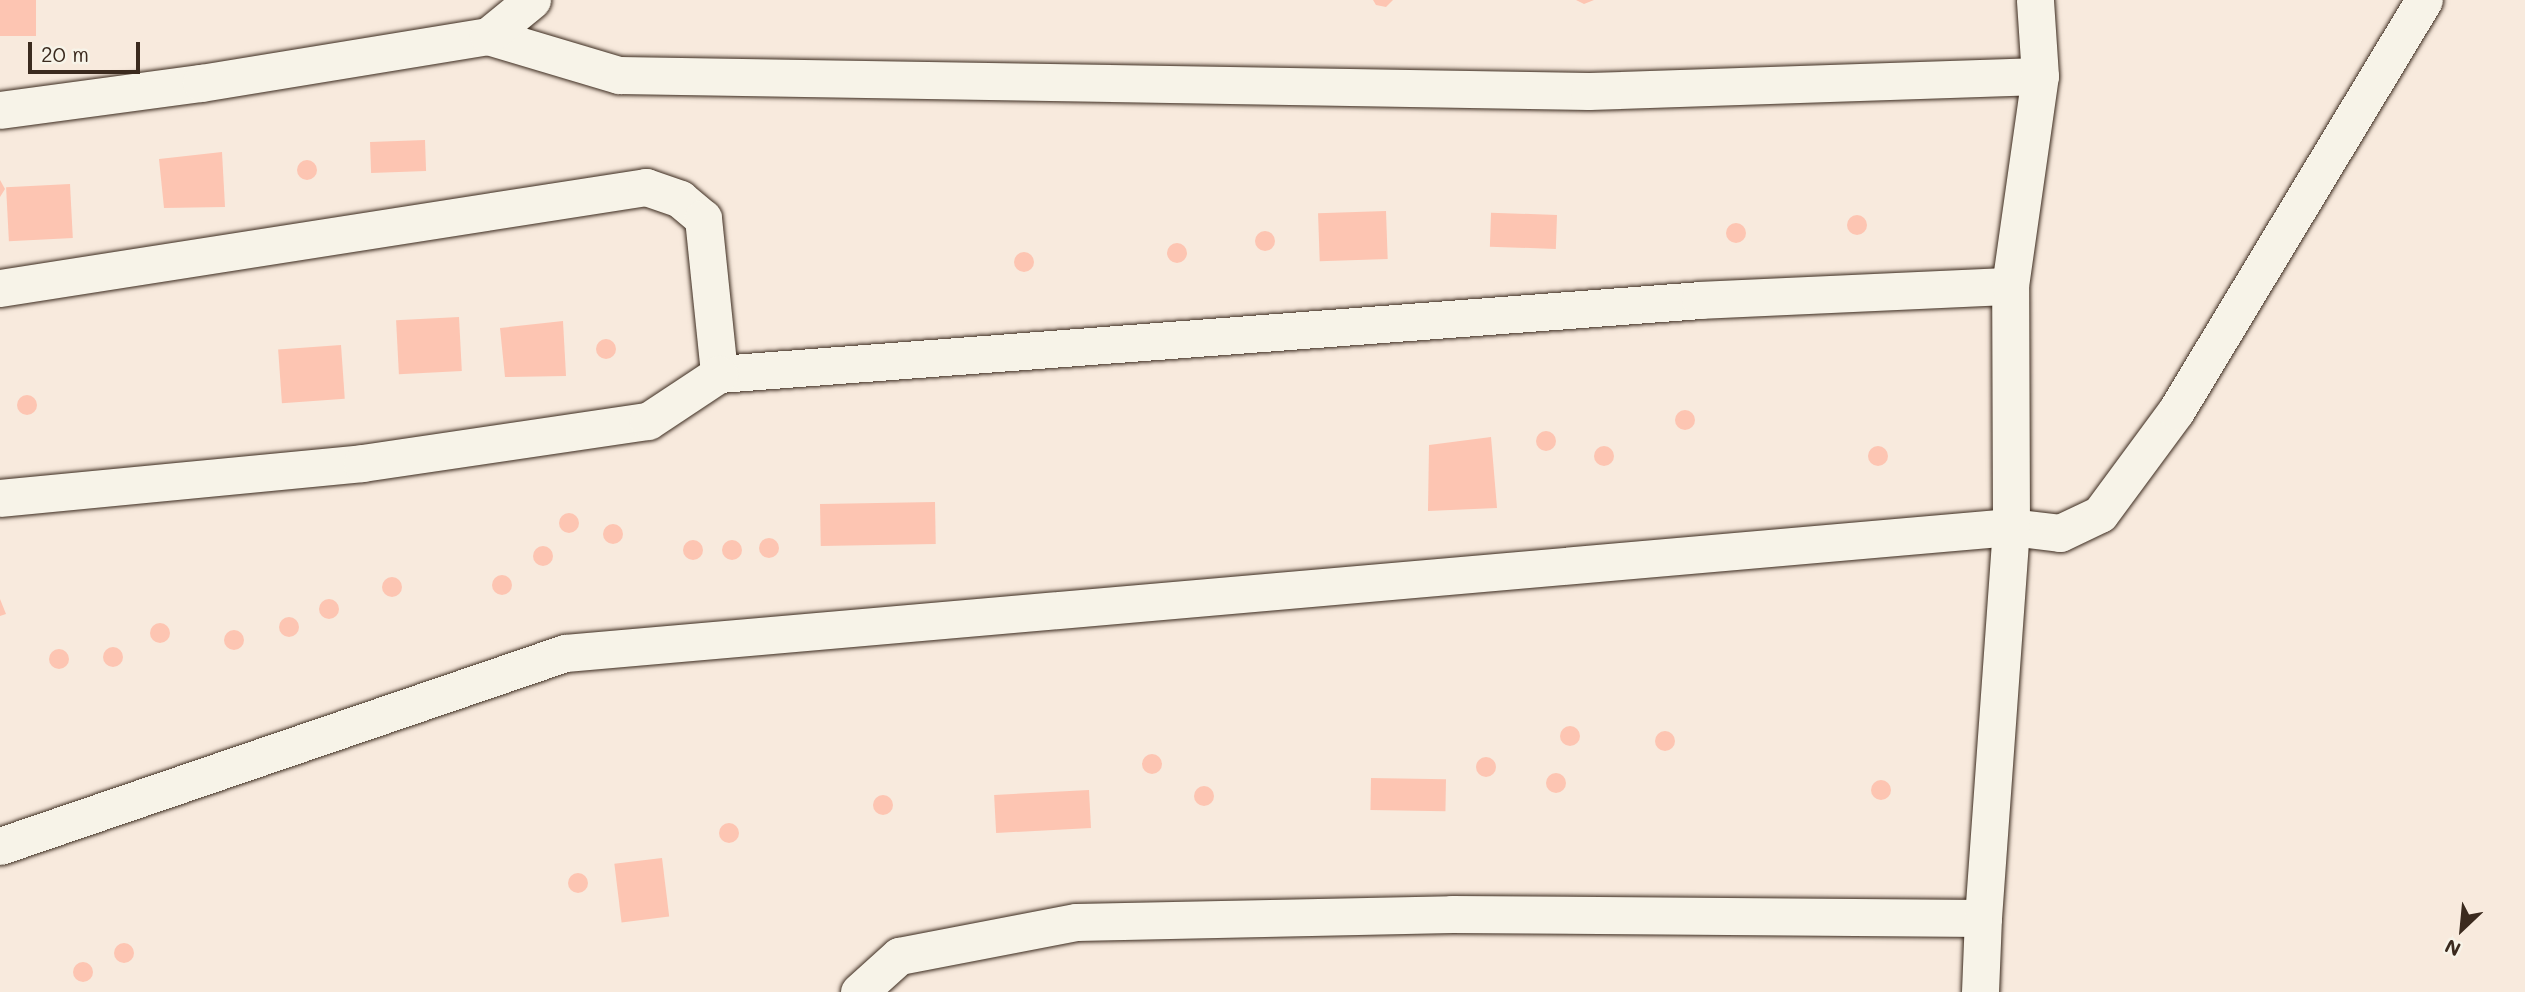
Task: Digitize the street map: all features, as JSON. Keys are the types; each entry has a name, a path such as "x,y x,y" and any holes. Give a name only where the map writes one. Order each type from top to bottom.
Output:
{"street":[{"path":"488,36 532,0"},
{"path":"1980,992 2011,527 2010,286 2040,76 2035,0"},
{"path":"0,846 565,653 2011,527 2060,533 2100,514 2176,411 2424,0"},
{"path":"0,110 201,83 488,36 619,75 1588,91 2040,76"},
{"path":"0,288 646,187 680,199 703,218 719,374"},
{"path":"0,498 362,463 648,421 719,374 1700,300 2010,286"},
{"path":"859,992 899,956 1076,922 1452,914 1983,918"}],"building":[{"path":"0,0 36,0 36,36 0,36"},
{"path":"1373,0 1393,0 1386,7 1376,5"},
{"path":"1576,0 1594,0 1584,4"},
{"path":"425,140 426,171 371,173 370,142"},
{"path":"222,152 225,207 164,208 159,159"},
{"path":"307,160 314,163 317,170 314,177 307,180 300,177 297,170 300,163"},
{"path":"0,180 5,189 0,197"},
{"path":"70,184 73,238 9,241 6,187"},
{"path":"1386,211 1388,259 1320,261 1318,213"},
{"path":"1491,213 1557,215 1556,249 1490,247"},
{"path":"1857,215 1864,218 1867,225 1864,232 1857,235 1850,232 1847,225 1850,218"},
{"path":"1736,223 1743,226 1746,233 1743,240 1736,243 1729,240 1726,233 1729,226"},
{"path":"1265,231 1272,234 1275,241 1272,248 1265,251 1258,248 1255,241 1258,234"},
{"path":"1177,243 1184,246 1187,253 1184,260 1177,263 1170,260 1167,253 1170,246"},
{"path":"1024,252 1031,255 1034,262 1031,269 1024,272 1017,269 1014,262 1017,255"},
{"path":"459,317 462,371 399,374 396,320"},
{"path":"563,321 566,376 505,377 500,328"},
{"path":"606,339 613,342 616,349 613,356 606,359 599,356 596,349 599,342"},
{"path":"341,345 345,399 282,403 278,349"},
{"path":"27,395 34,398 37,405 34,412 27,415 20,412 17,405 20,398"},
{"path":"1685,410 1692,413 1695,420 1692,427 1685,430 1678,427 1675,420 1678,413"},
{"path":"1546,431 1553,434 1556,441 1553,448 1546,451 1539,448 1536,441 1539,434"},
{"path":"1491,437 1497,508 1428,511 1429,445"},
{"path":"1604,446 1611,449 1614,456 1611,463 1604,466 1597,463 1594,456 1597,449"},
{"path":"1878,446 1885,449 1888,456 1885,463 1878,466 1871,463 1868,456 1871,449"},
{"path":"935,502 936,544 821,546 820,504"},
{"path":"569,513 576,516 579,523 576,530 569,533 562,530 559,523 562,516"},
{"path":"613,524 620,527 623,534 620,541 613,544 606,541 603,534 606,527"},
{"path":"769,538 776,541 779,548 776,555 769,558 762,555 759,548 762,541"},
{"path":"693,540 700,543 703,550 700,557 693,560 686,557 683,550 686,543"},
{"path":"732,540 739,543 742,550 739,557 732,560 725,557 722,550 725,543"},
{"path":"543,546 550,549 553,556 550,563 543,566 536,563 533,556 536,549"},
{"path":"502,575 509,578 512,585 509,592 502,595 495,592 492,585 495,578"},
{"path":"392,577 399,580 402,587 399,594 392,597 385,594 382,587 385,580"},
{"path":"0,599 6,614 0,616"},
{"path":"329,599 336,602 339,609 336,616 329,619 322,616 319,609 322,602"},
{"path":"289,617 296,620 299,627 296,634 289,637 282,634 279,627 282,620"},
{"path":"160,623 167,626 170,633 167,640 160,643 153,640 150,633 153,626"},
{"path":"234,630 241,633 244,640 241,647 234,650 227,647 224,640 227,633"},
{"path":"113,647 120,650 123,657 120,664 113,667 106,664 103,657 106,650"},
{"path":"59,649 66,652 69,659 66,666 59,669 52,666 49,659 52,652"},
{"path":"1570,726 1577,729 1580,736 1577,743 1570,746 1563,743 1560,736 1563,729"},
{"path":"1665,731 1672,734 1675,741 1672,748 1665,751 1658,748 1655,741 1658,734"},
{"path":"1152,754 1159,757 1162,764 1159,771 1152,774 1145,771 1142,764 1145,757"},
{"path":"1486,757 1493,760 1496,767 1493,774 1486,777 1479,774 1476,767 1479,760"},
{"path":"1556,773 1563,776 1566,783 1563,790 1556,793 1549,790 1546,783 1549,776"},
{"path":"1371,778 1446,779 1445,811 1370,810"},
{"path":"1881,780 1888,783 1891,790 1888,797 1881,800 1874,797 1871,790 1874,783"},
{"path":"1204,786 1211,789 1214,796 1211,803 1204,806 1197,803 1194,796 1197,789"},
{"path":"1089,790 1091,828 996,833 994,795"},
{"path":"883,795 890,798 893,805 890,812 883,815 876,812 873,805 876,798"},
{"path":"729,823 736,826 739,833 736,840 729,843 722,840 719,833 722,826"},
{"path":"662,858 669,917 622,922 614,864"},
{"path":"578,873 585,876 588,883 585,890 578,893 571,890 568,883 571,876"},
{"path":"124,943 131,946 134,953 131,960 124,963 117,960 114,953 117,946"},
{"path":"83,962 90,965 93,972 90,979 83,982 76,979 73,972 76,965"}]}
